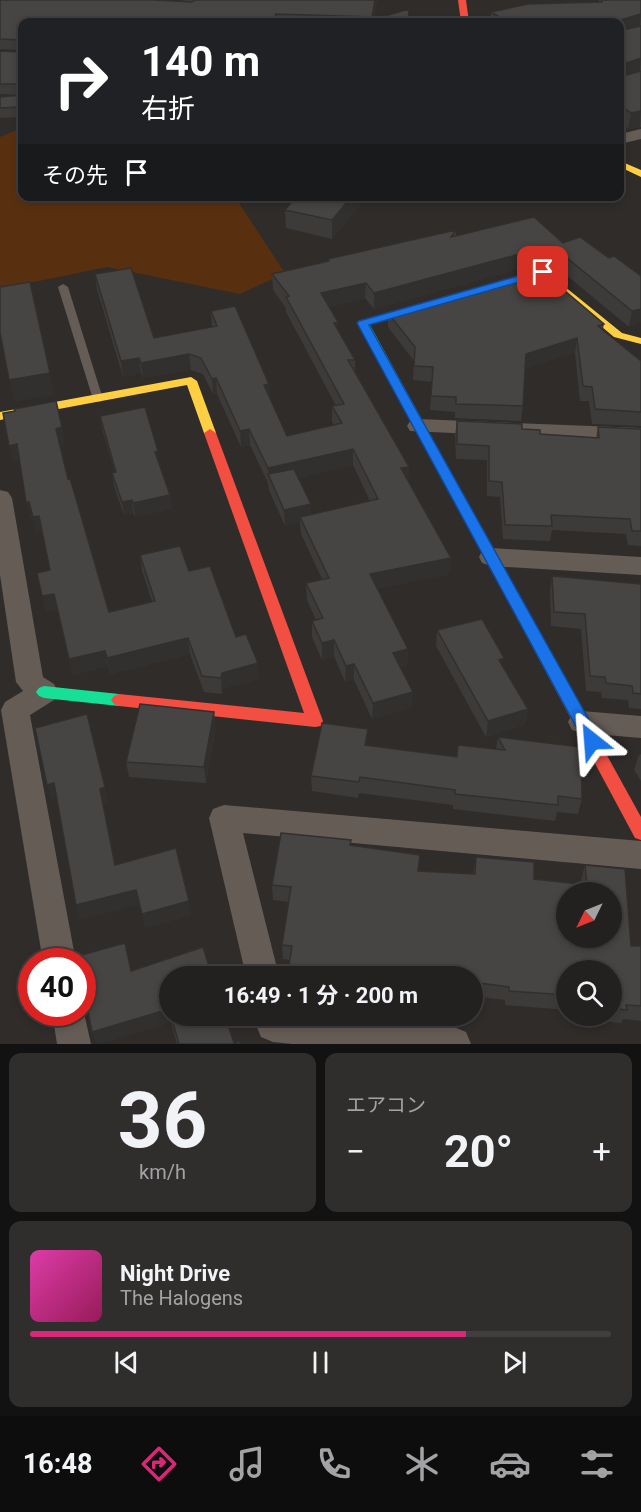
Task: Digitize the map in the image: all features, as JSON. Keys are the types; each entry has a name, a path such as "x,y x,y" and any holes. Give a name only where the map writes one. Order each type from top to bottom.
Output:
{"street":[{"path":"462,0 464,18"},
{"path":"624,138 641,134"},
{"path":"487,288 543,272 618,335 641,340"},
{"path":"442,301 363,323 641,833"},
{"path":"0,416 191,381 315,721 44,692 30,682 0,498"},
{"path":"418,426 641,435"},
{"path":"491,557 641,566"},
{"path":"44,692 7,711 57,948"},
{"path":"582,722 641,727"},
{"path":"260,966 224,818 641,855"},
{"path":"71,1026 74,1044"},
{"path":"275,1028 454,1044"}],"lane":[{"path":"63,287 98,399"}],"shaded area":[{"path":"18,130 18,201 238,201 285,273 240,294 107,267 5,288 0,300 0,137"}],"building":[{"path":"0,0 192,2 195,0 375,0 372,17 276,14 274,18 18,18 18,40 0,39"},
{"path":"602,0 641,0 641,14 624,19 501,18 491,12 528,4 602,2"},
{"path":"409,9 408,18 379,18"},
{"path":"641,26 641,58 624,64 624,30"},
{"path":"0,51 18,52 18,84 0,84"},
{"path":"641,71 641,111 631,113 624,108 624,76"},
{"path":"18,95 18,107 0,108 0,97"},
{"path":"293,201 348,201 332,220 285,210"},
{"path":"534,217 563,243 580,237 609,258 614,256 641,276 641,309 632,311 556,249 546,247 374,293 366,283 321,293 338,322 334,323 355,360 348,360 409,467 401,468 451,558 370,574 408,649 393,653 413,692 373,703 354,664 346,666 334,640 322,643 312,621 323,618 306,583 329,578 300,517 378,499 353,449 268,468 249,429 240,431 216,378 212,379 201,358 189,354 141,363 139,358 121,361 95,274 131,268 154,338 217,326 211,311 235,306 269,384 264,385 287,436 342,423 332,406 344,404 286,297 289,296 272,274 456,230 451,237"},
{"path":"539,269 604,324 598,326 641,361 641,412 595,409 592,387 583,386 577,338 526,354 523,406 456,404 456,397 431,396 433,367 414,366 415,347 388,313"},
{"path":"30,282 50,373 9,380 0,332 0,287"},
{"path":"56,401 62,427 56,429 68,479 70,478 109,612 155,601 140,555 180,546 189,571 210,566 236,637 246,634 258,663 222,673 221,678 202,676 188,638 107,658 105,651 69,659 54,594 42,596 37,573 50,570 39,516 33,517 29,502 26,502 17,444 9,446 3,413"},
{"path":"145,407 158,451 155,452 170,495 133,503 132,500 122,502 112,473 116,472 100,416"},
{"path":"457,421 522,424 522,429 540,430 540,434 599,438 598,427 641,429 641,531 632,531 630,519 551,515 552,526 505,525 502,482 489,481 489,446 457,444"},
{"path":"294,469 311,504 284,510 268,474"},
{"path":"552,576 641,584 641,694 633,693 632,686 606,683 605,677 590,676 585,614 554,612"},
{"path":"482,619 504,658 499,660 528,709 488,721 437,630"},
{"path":"140,704 214,712 204,767 126,762"},
{"path":"87,714 105,787 100,789 115,865 176,848 189,901 142,914 136,890 76,905 54,783 47,785 35,728"},
{"path":"322,723 368,729 365,745 457,757 458,745 505,750 498,737 581,747 582,799 558,796 558,805 455,794 455,790 360,777 359,782 311,776"},
{"path":"281,833 351,840 350,845 420,855 418,871 475,874 476,857 534,862 534,879 560,882 556,882 556,948 622,948 622,882 587,882 585,865 625,869 631,946 641,946 641,1006 626,1005 627,1010 622,1009 622,960 556,960 556,994 509,991 509,987 483,983 483,966 289,966 292,946 282,945 291,887 272,885"},
{"path":"125,943 131,971 203,947 209,966 159,966 159,1012 92,1032 91,1026 96,1026 96,951"},
{"path":"174,1026 228,1026 234,1043 240,1041 240,1044 179,1044"}],"traffic: fast":[{"path":"432,304 363,323 444,471"},
{"path":"44,692 119,700"}],"traffic: slow":[{"path":"624,166 641,174"},
{"path":"499,285 543,272 618,335 641,341"},
{"path":"0,416 191,381 210,433"}],"traffic: jam":[{"path":"462,0 464,18"},
{"path":"119,700 315,721 210,433"},
{"path":"444,471 641,833"}],"route":[{"path":"543,272 363,323 592,741"}]}
